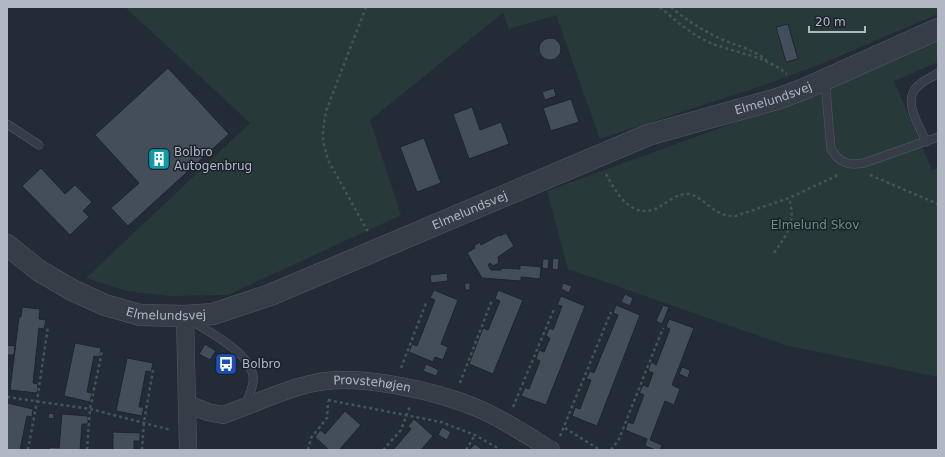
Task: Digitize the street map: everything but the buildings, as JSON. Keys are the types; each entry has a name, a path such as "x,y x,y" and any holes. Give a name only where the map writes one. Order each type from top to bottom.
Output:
{"street":[{"name":"Elmelundsvej","path":"7,245 38,270 51,278 72,290 105,305 140,314 185,316 213,314 270,295 648,135 776,98 804,88 938,29"},
{"path":"185,316 188,450"},
{"name":"Provstehøjen","path":"187,404 208,412 223,415 315,383 342,380 406,388 453,399 478,408 505,422 555,444"}],"lane":[{"path":"926,142 910,104 911,96 916,87 938,73"},
{"path":"825,80 832,149 835,156 842,162 855,165 864,163 938,137"},
{"path":"7,124 39,145"},
{"path":"185,316 239,353 249,364 254,381 244,408"}],"path":[{"path":"366,7 326,111 323,141 328,160 367,228 374,251"},
{"path":"660,7 696,36 712,44 767,62 784,71 804,88"},
{"path":"671,7 692,24 710,34 760,55 767,62"},
{"path":"597,156 616,193 625,203 636,210 648,211 660,207 681,194 690,194 726,217 736,216 789,198 836,176 842,162 851,168 938,204"},
{"path":"774,253 786,235 793,219 789,198"},
{"path":"453,399 492,300"},
{"path":"383,450 401,430 408,414 406,388 401,370 426,303"},
{"path":"505,422 518,398 554,309"},
{"path":"555,444 565,428 611,312"},
{"path":"28,450 48,326"},
{"path":"611,450 619,439 663,328"},
{"path":"88,450 90,409 102,351"},
{"path":"142,450 144,422 153,370"},
{"path":"308,450 311,438 327,418 328,400"},
{"path":"565,428 600,450"},
{"path":"466,450 475,435"}],"green space":[{"path":"125,7 938,7 938,14 821,64 770,83 600,139 556,15 509,29 503,13 370,120 401,215 228,295 169,296 127,291 86,278 250,123"},
{"name":"Elmelund Skov","path":"938,41 938,62 894,81 932,170 938,168 938,377 785,345 568,269 547,191 830,88"}],"place":[{"name":"Bolbro Autogenbrug","path":"159,159"},
{"name":"Bolbro","path":"226,364"}]}
